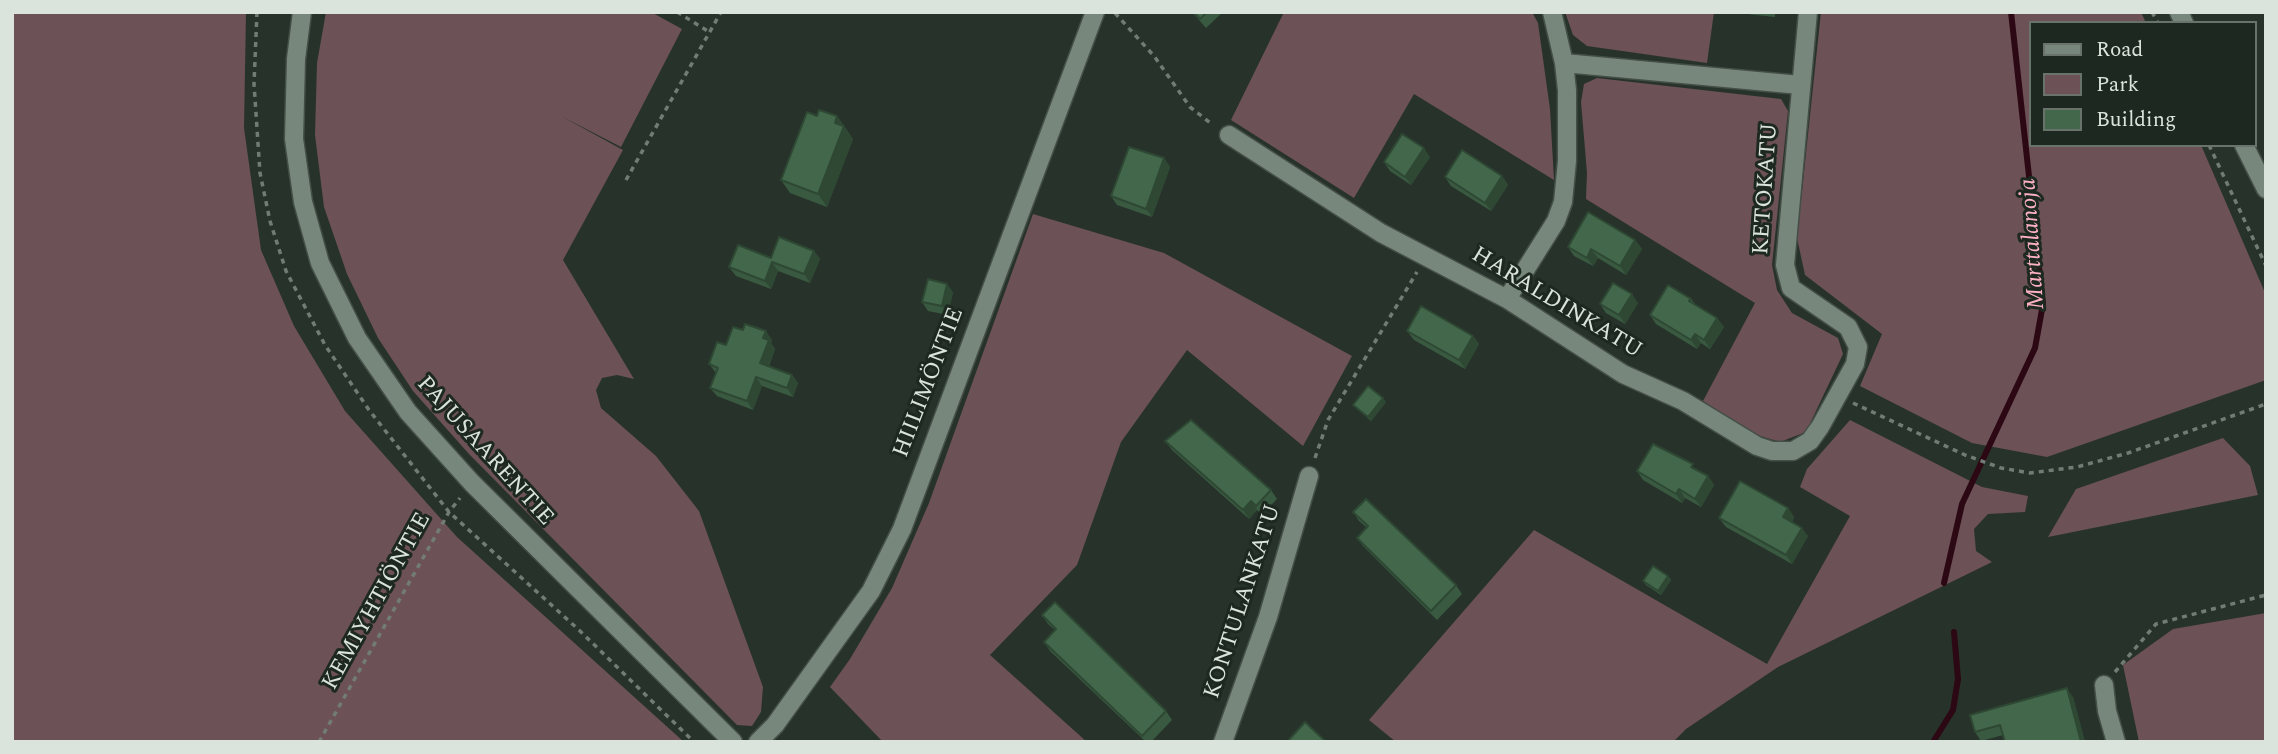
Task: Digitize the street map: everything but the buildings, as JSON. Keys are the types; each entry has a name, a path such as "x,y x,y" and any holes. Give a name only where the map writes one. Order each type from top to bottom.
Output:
{"street":[{"name":"PAJUSAARENTIE","path":"302,12 296,59 294,139 303,202 320,263 357,338 401,401 472,482 733,742"},
{"name":"HIILIMÖNTIE","path":"758,742 775,725 871,591 902,529 1095,12"},
{"path":"1507,299 1556,221 1563,202 1567,161 1564,63 1552,12"},
{"name":"KETOKATU","path":"1793,451 1810,441 1839,396 1857,356 1853,333 1840,319 1791,288 1786,265 1808,12"},
{"path":"1564,63 1800,85"},
{"name":"HARALDINKATU","path":"1229,135 1381,233 1507,299 1591,355 1693,407 1757,446 1772,451 1793,451"},
{"path":"2245,147 2266,189"},
{"name":"KONTULANKATU","path":"1223,742 1268,617 1309,476"},
{"path":"2104,685 2107,711 2116,742"}],"path":[{"path":"677,12 711,33"},
{"path":"626,180 721,12"},
{"path":"1114,12 1154,56 1190,107 1229,135"},
{"path":"2210,147 2266,266"},
{"path":"1309,476 1328,420 1426,258"},
{"path":"1839,396 1965,455 2001,468 2030,473 2077,467 2129,453 2266,404"},
{"name":"KEMIYHTIÖNTIE","path":"319,742 449,512 472,482"},
{"path":"2104,685 2156,624 2266,595"}],"green space":[{"path":"12,12 246,12 244,128 261,250 294,326 345,411 457,537 684,742 12,742"},
{"path":"326,12 651,12 682,29 621,147 561,116 623,150 563,260 634,379 617,375 602,378 596,390 601,408 656,456 699,511 763,687 761,712 752,726 737,725 469,454 413,391 378,338 347,274 324,207 315,135 317,63"},
{"path":"1284,12 1532,12 1538,23 1550,109 1554,180 1414,94 1354,198 1231,120"},
{"path":"1565,12 1714,12 1707,63 1587,46 1573,35"},
{"path":"1821,12 2141,12 2145,21 2030,21 2030,147 2202,147 2266,295 2266,380 2047,457 1972,443 1860,386 1882,334 1805,275 1797,238"},
{"path":"1597,78 1781,99 1788,111 1772,265 1777,290 1792,313 1838,338 1843,354 1806,432 1780,442 1754,434 1703,401 1755,303 1586,199 1587,173 1581,102 1584,84"},
{"path":"1033,214 1164,253 1352,356 1303,446 1187,350 1121,442 1077,565 990,655 1087,742 883,742 830,687 892,588 929,503"},
{"path":"1850,420 1982,487 2028,496 2025,512 1988,514 1974,529 1976,551 1992,562 1778,667 1686,729 1673,742 1396,742 1369,720 1534,530 1767,664 1850,516 1800,487 1807,469"},
{"path":"2223,438 2250,466 2258,495 2048,537 2076,489"},
{"path":"2266,613 2266,742 2139,742 2123,665 2173,629"}],"waterway":[{"name":"Marttalanoja","path":"1944,583 1962,504 2035,348 2043,304 2011,12"},
{"name":"Marttalanoja","path":"1933,742 1953,710 1958,679 1954,632"}]}
